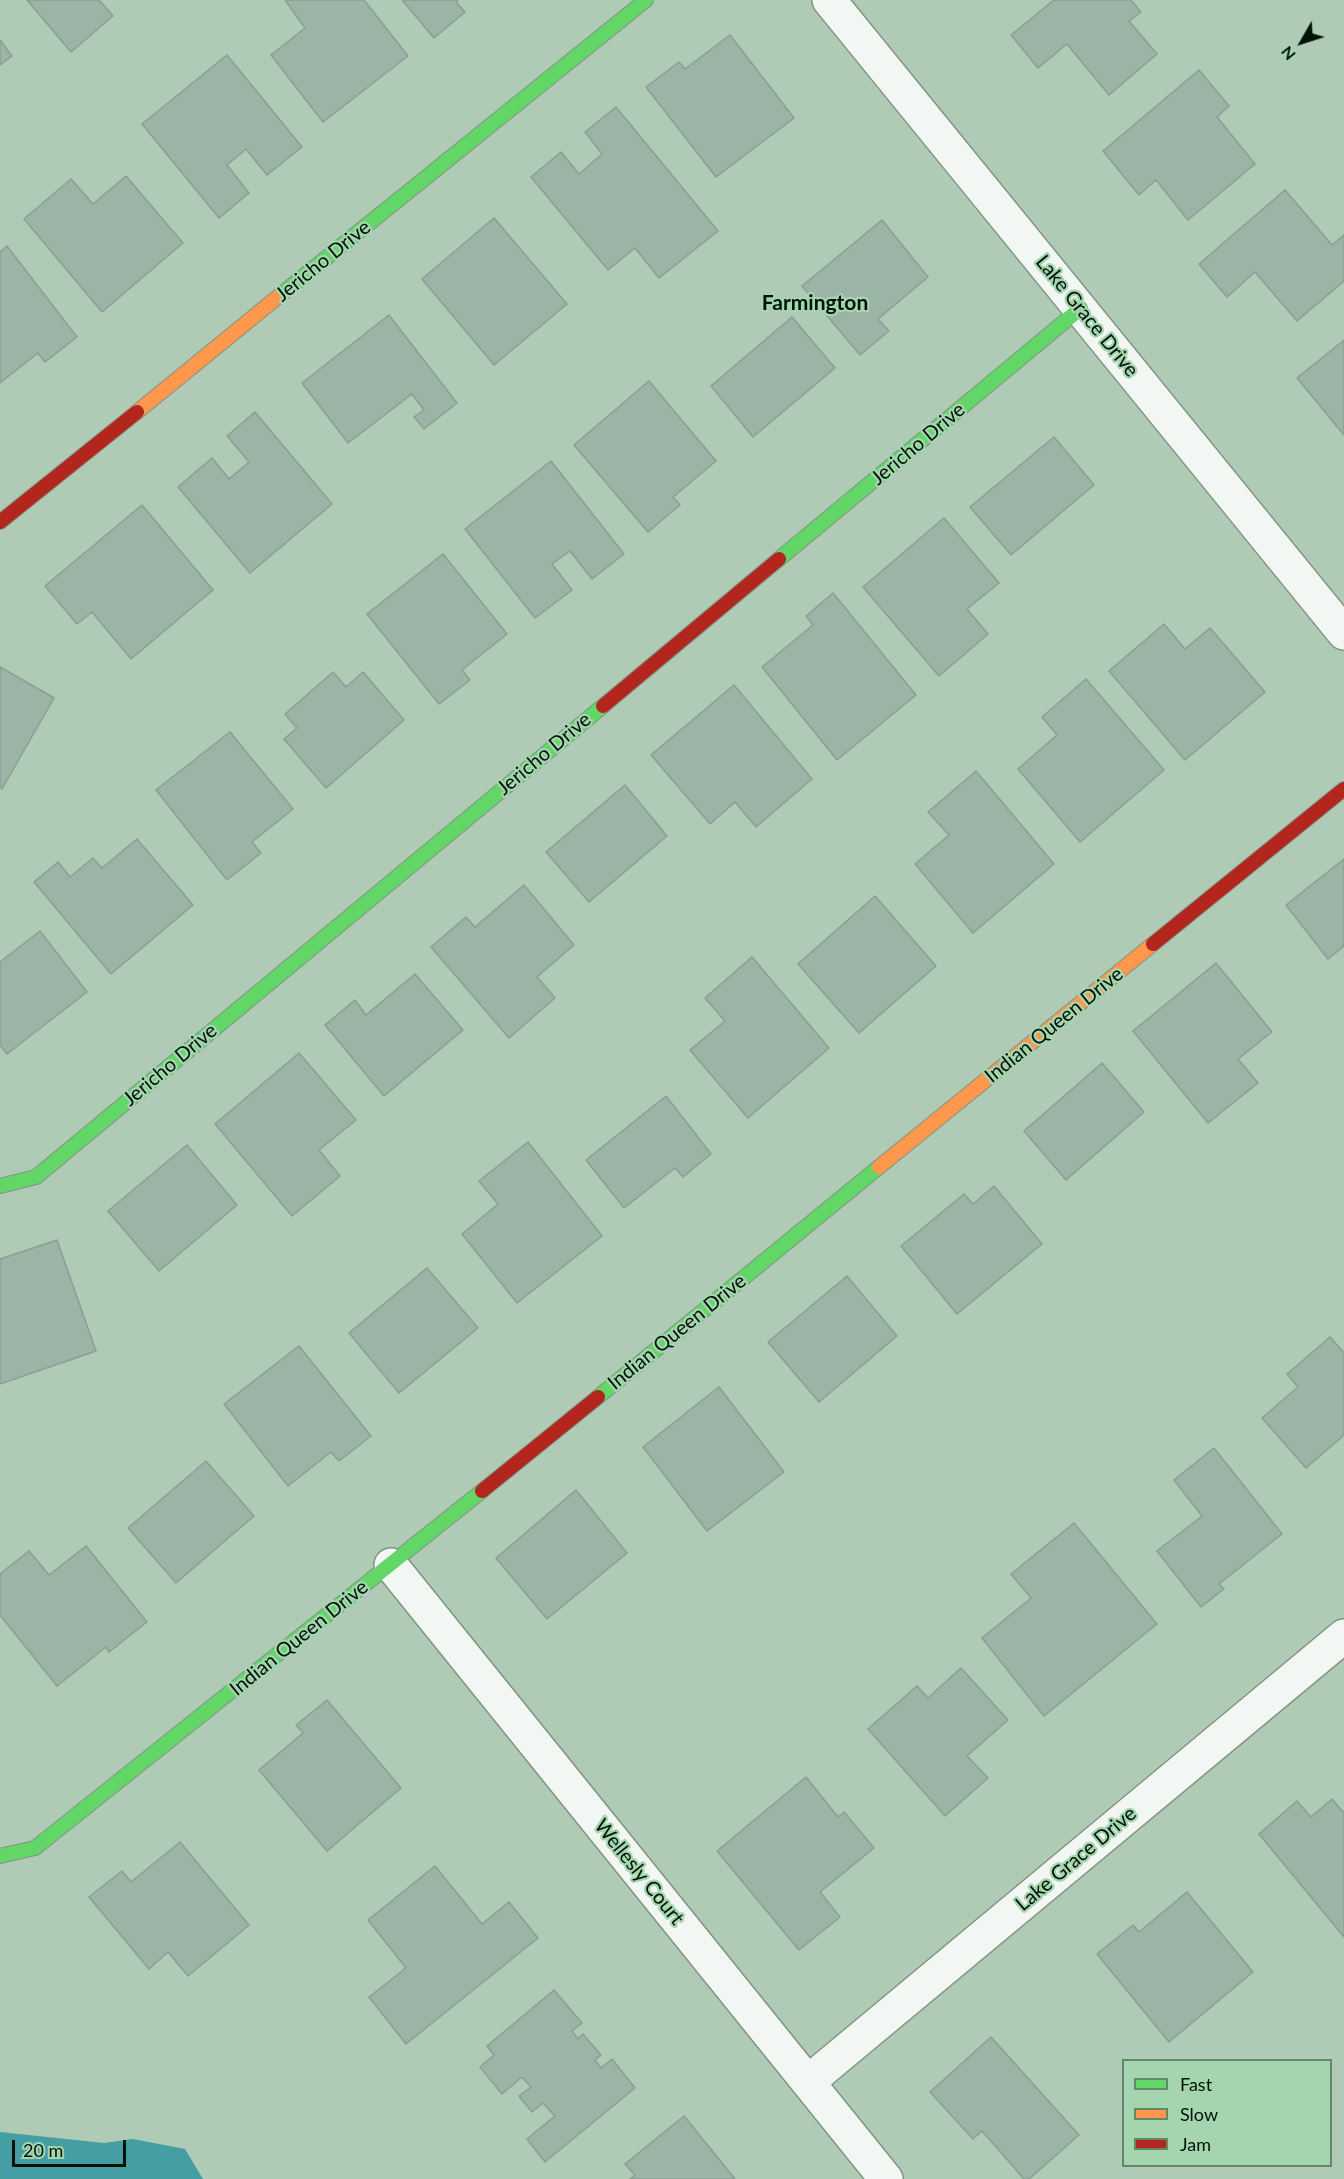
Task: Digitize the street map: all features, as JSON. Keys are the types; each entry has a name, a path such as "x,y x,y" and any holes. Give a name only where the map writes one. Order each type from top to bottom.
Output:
{"street":[{"name":"Jericho Drive","path":"0,522 646,0"},
{"name":"Lake Grace Drive","path":"829,0 1344,633"},
{"name":"Jericho Drive","path":"0,1186 36,1177 1081,308"},
{"name":"Indian Queen Drive","path":"0,1856 35,1848 391,1565 1344,789"},
{"name":"Wellesly Court","path":"391,1565 886,2179"},
{"name":"Lake Grace Drive","path":"808,2082 1344,1636"}],"water":[{"path":"0,2132 104,2143 133,2139 185,2149 203,2179 0,2179"}],"building":[{"path":"27,0 99,0 113,16 71,52"},
{"path":"285,0 364,0 408,56 323,122 271,55 305,28"},
{"path":"402,0 458,0 456,2 465,12 434,38"},
{"path":"1054,0 1131,0 1141,12 1129,21 1157,54 1109,95 1067,44 1038,68 1011,35"},
{"path":"730,35 794,118 716,177 646,87 679,62 685,69"},
{"path":"0,40 12,56 0,65"},
{"path":"227,55 302,147 267,175 246,149 227,165 249,193 219,218 142,124"},
{"path":"1199,70 1229,106 1217,117 1255,164 1188,220 1156,180 1139,195 1103,151"},
{"path":"616,107 718,231 659,278 635,248 608,270 531,177 561,152 579,174 602,154 585,132"},
{"path":"126,176 183,243 102,312 24,219 71,179 93,204"},
{"path":"1285,190 1332,245 1344,235 1344,281 1297,321 1255,272 1227,297 1199,264"},
{"path":"494,218 567,304 494,365 422,279"},
{"path":"882,220 928,277 878,319 889,331 860,355 802,286"},
{"path":"7,246 77,337 45,362 38,353 0,383 0,252"},
{"path":"389,315 457,403 424,429 414,417 424,410 412,394 348,443 302,383"},
{"path":"792,317 835,368 753,437 711,386"},
{"path":"1344,340 1344,435 1297,378"},
{"path":"649,381 716,461 673,497 680,505 648,532 574,445"},
{"path":"255,412 332,504 250,573 178,487 212,458 229,479 249,462 227,436"},
{"path":"1054,437 1094,485 1011,555 970,507"},
{"path":"551,461 624,554 592,579 570,551 552,564 572,590 535,618 465,529"},
{"path":"142,505 213,590 131,659 92,612 77,624 45,586"},
{"path":"944,518 999,583 967,609 988,634 939,676 863,587"},
{"path":"443,554 507,634 462,670 470,680 439,704 367,614"},
{"path":"833,593 916,695 837,760 762,667 813,625 806,616"},
{"path":"1164,624 1185,649 1210,628 1265,692 1185,760 1109,671"},
{"path":"0,667 54,698 2,789 0,787"},
{"path":"333,672 346,687 363,672 404,720 326,788 284,739 297,728 285,714"},
{"path":"1086,679 1164,770 1080,842 1018,769 1057,735 1042,717"},
{"path":"734,685 812,779 756,827 735,802 710,824 651,755"},
{"path":"230,732 293,809 252,842 261,853 227,880 156,790"},
{"path":"976,771 1054,864 973,933 915,864 949,835 928,812"},
{"path":"625,785 667,836 589,902 546,852"},
{"path":"137,839 193,905 111,974 34,882 58,862 70,877 93,858 102,868"},
{"path":"1344,859 1344,946 1328,959 1286,905"},
{"path":"524,885 574,945 537,977 555,998 509,1038 431,947 466,917 475,927"},
{"path":"875,896 936,966 859,1033 798,964"},
{"path":"40,931 87,992 7,1054 0,1045 0,962"},
{"path":"752,957 829,1048 748,1118 690,1050 725,1021 705,998"},
{"path":"1216,963 1272,1032 1238,1059 1258,1083 1208,1123 1133,1031"},
{"path":"415,974 463,1030 384,1096 325,1025 355,1000 366,1015"},
{"path":"299,1053 356,1120 319,1150 340,1176 292,1216 215,1124"},
{"path":"1102,1063 1144,1112 1066,1180 1024,1131"},
{"path":"666,1096 711,1154 683,1177 675,1168 624,1208 586,1160"},
{"path":"528,1142 602,1236 517,1303 462,1234 498,1204 479,1181"},
{"path":"187,1145 237,1205 159,1271 108,1211"},
{"path":"994,1186 1042,1244 957,1314 901,1246 964,1194 973,1204"},
{"path":"57,1240 96,1351 0,1384 0,1259"},
{"path":"427,1268 478,1328 399,1393 349,1333"},
{"path":"847,1276 897,1336 819,1402 768,1342"},
{"path":"1330,1337 1344,1353 1344,1435 1306,1468 1262,1418 1298,1387 1287,1374"},
{"path":"299,1346 371,1436 339,1461 331,1452 288,1486 224,1404"},
{"path":"719,1387 784,1472 707,1531 643,1447"},
{"path":"1214,1448 1282,1534 1219,1584 1224,1589 1201,1607 1157,1551 1202,1516 1174,1480"},
{"path":"206,1461 254,1516 176,1583 128,1528"},
{"path":"576,1490 627,1553 547,1619 496,1558"},
{"path":"1074,1523 1157,1624 1044,1716 982,1638 1031,1598 1011,1574"},
{"path":"86,1546 147,1622 109,1652 106,1647 57,1686 0,1615 0,1574 29,1551 49,1575"},
{"path":"961,1668 1008,1720 967,1756 988,1778 945,1816 868,1729 917,1686 928,1698"},
{"path":"327,1700 401,1788 327,1851 259,1770 303,1733 296,1725"},
{"path":"806,1777 838,1817 844,1812 874,1848 820,1892 840,1917 799,1950 717,1851"},
{"path":"1332,1799 1344,1811 1344,1937 1259,1834 1297,1801 1311,1817"},
{"path":"180,1842 249,1925 188,1976 168,1952 149,1969 89,1897 122,1871 131,1882"},
{"path":"435,1866 482,1924 509,1902 538,1938 406,2044 369,1997 406,1968 368,1920"},
{"path":"1187,1892 1253,1972 1169,2042 1097,1954 1133,1925 1139,1932"},
{"path":"554,1990 582,2023 572,2031 578,2039 583,2034 601,2055 595,2060 601,2068 612,2059 635,2088 545,2162 527,2139 555,2116 543,2103 532,2112 519,2096 531,2087 522,2077 502,2094 480,2067 494,2055 487,2046"},
{"path":"991,2037 1079,2135 1029,2179 1024,2179 982,2131 973,2139 930,2092"},
{"path":"684,2116 735,2179 630,2179 635,2175 625,2164"}],"traffic: fast":[{"path":"279,296 646,0"},
{"path":"779,559 1081,308"},
{"path":"0,1186 36,1177 603,706"},
{"path":"598,1397 879,1167"},
{"path":"0,1856 35,1848 482,1491"}],"traffic: slow":[{"path":"137,412 279,296"},
{"path":"879,1167 1153,944"}],"traffic: jam":[{"path":"0,522 137,412"},
{"path":"603,706 779,559"},
{"path":"1153,944 1344,789"},
{"path":"482,1491 598,1397"}],"district":[{"name":"Farmington","path":"815,303"}]}
